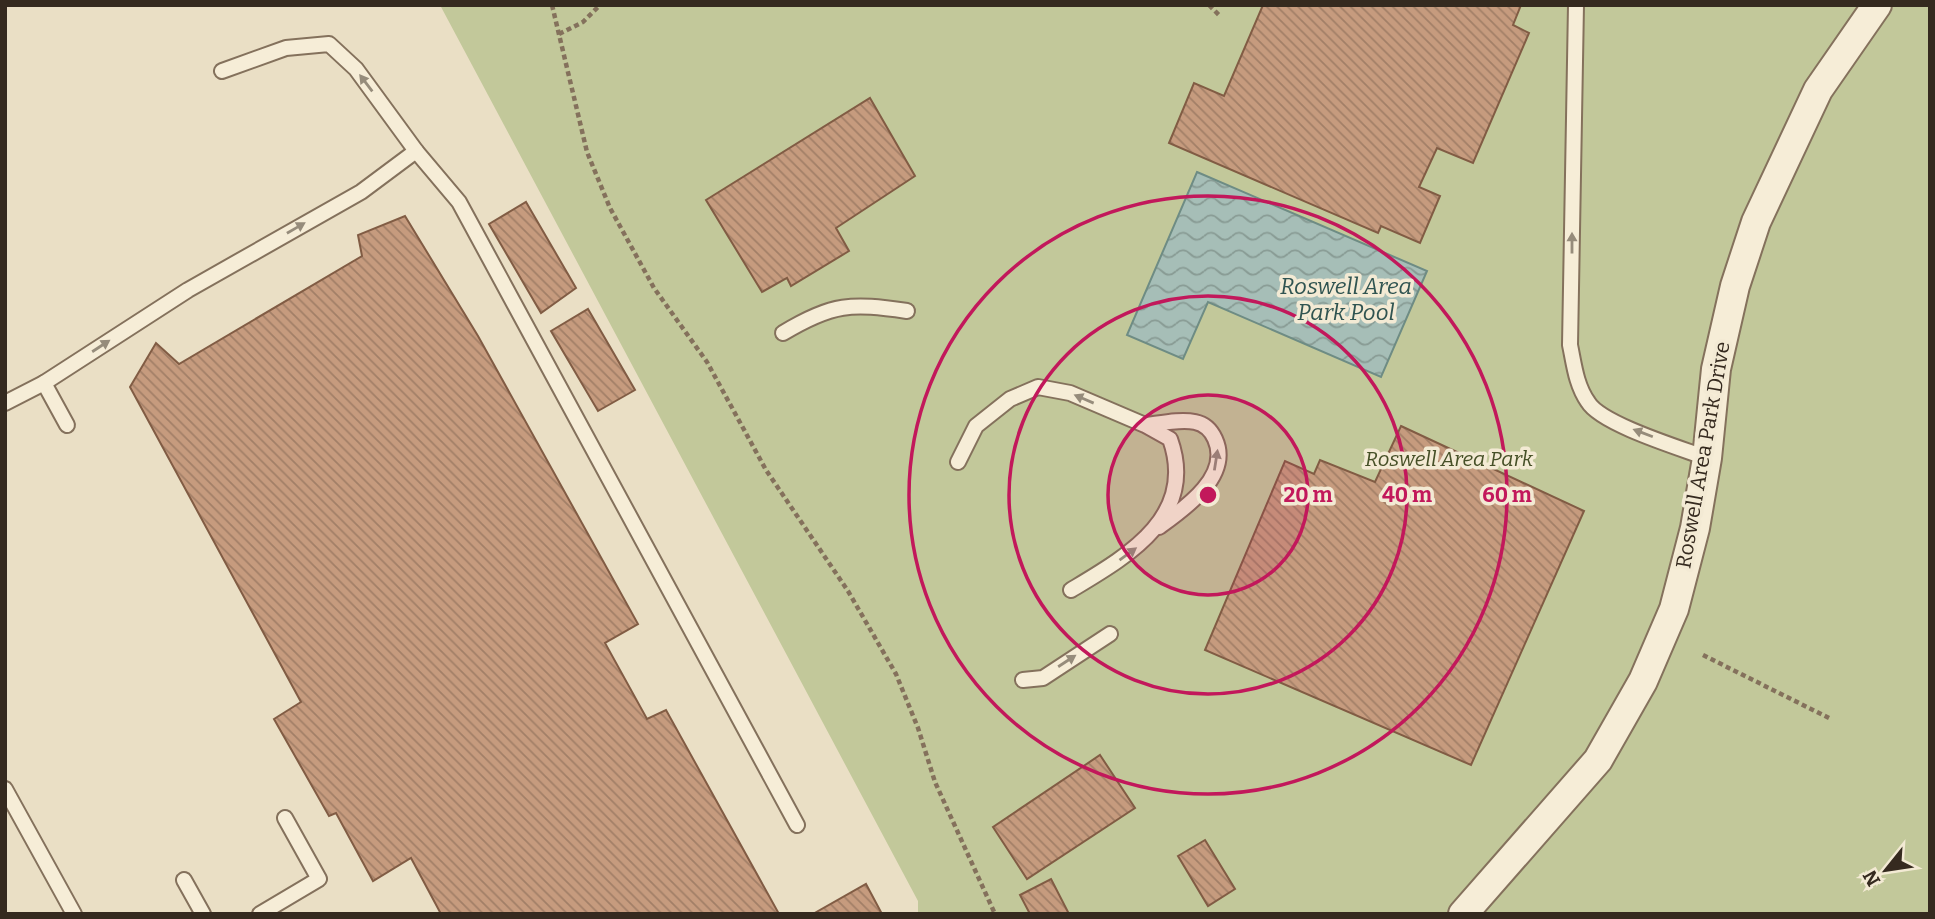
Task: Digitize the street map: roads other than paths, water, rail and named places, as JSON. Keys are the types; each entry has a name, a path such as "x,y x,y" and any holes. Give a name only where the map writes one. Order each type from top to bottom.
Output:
{"street":[{"name":"Roswell Area Park Drive","path":"1463,914 1598,760 1643,681 1674,609 1695,528 1707,458 1716,369 1735,286 1756,222 1818,90 1877,5"}],"lane":[{"path":"1576,5 1570,345 1579,385 1589,405 1604,418 1707,458"},
{"path":"222,71 286,48 328,44 356,69 416,151 459,202 797,825"},
{"path":"5,403 44,383 188,290 360,192 416,151"},
{"path":"783,333 835,307 858,304 907,311"},
{"path":"44,383 67,425"},
{"path":"958,462 976,426 1010,399 1030,388 1070,393 1145,425 1170,439 1175,451 1172,494 1158,528"},
{"path":"1071,590 1135,549 1158,528 1188,507 1214,476 1219,449 1207,427 1198,422 1145,425"},
{"path":"1023,680 1043,678 1110,634"},
{"path":"5,789 75,914"},
{"path":"260,914 319,879 285,818"},
{"path":"184,880 202,914"}],"water":[{"name":"Roswell Area Park Pool","path":"1197,172 1427,271 1381,377 1208,302 1183,359 1127,335"}],"park label":[{"name":"Roswell Area Park","path":"1449,459"}]}
